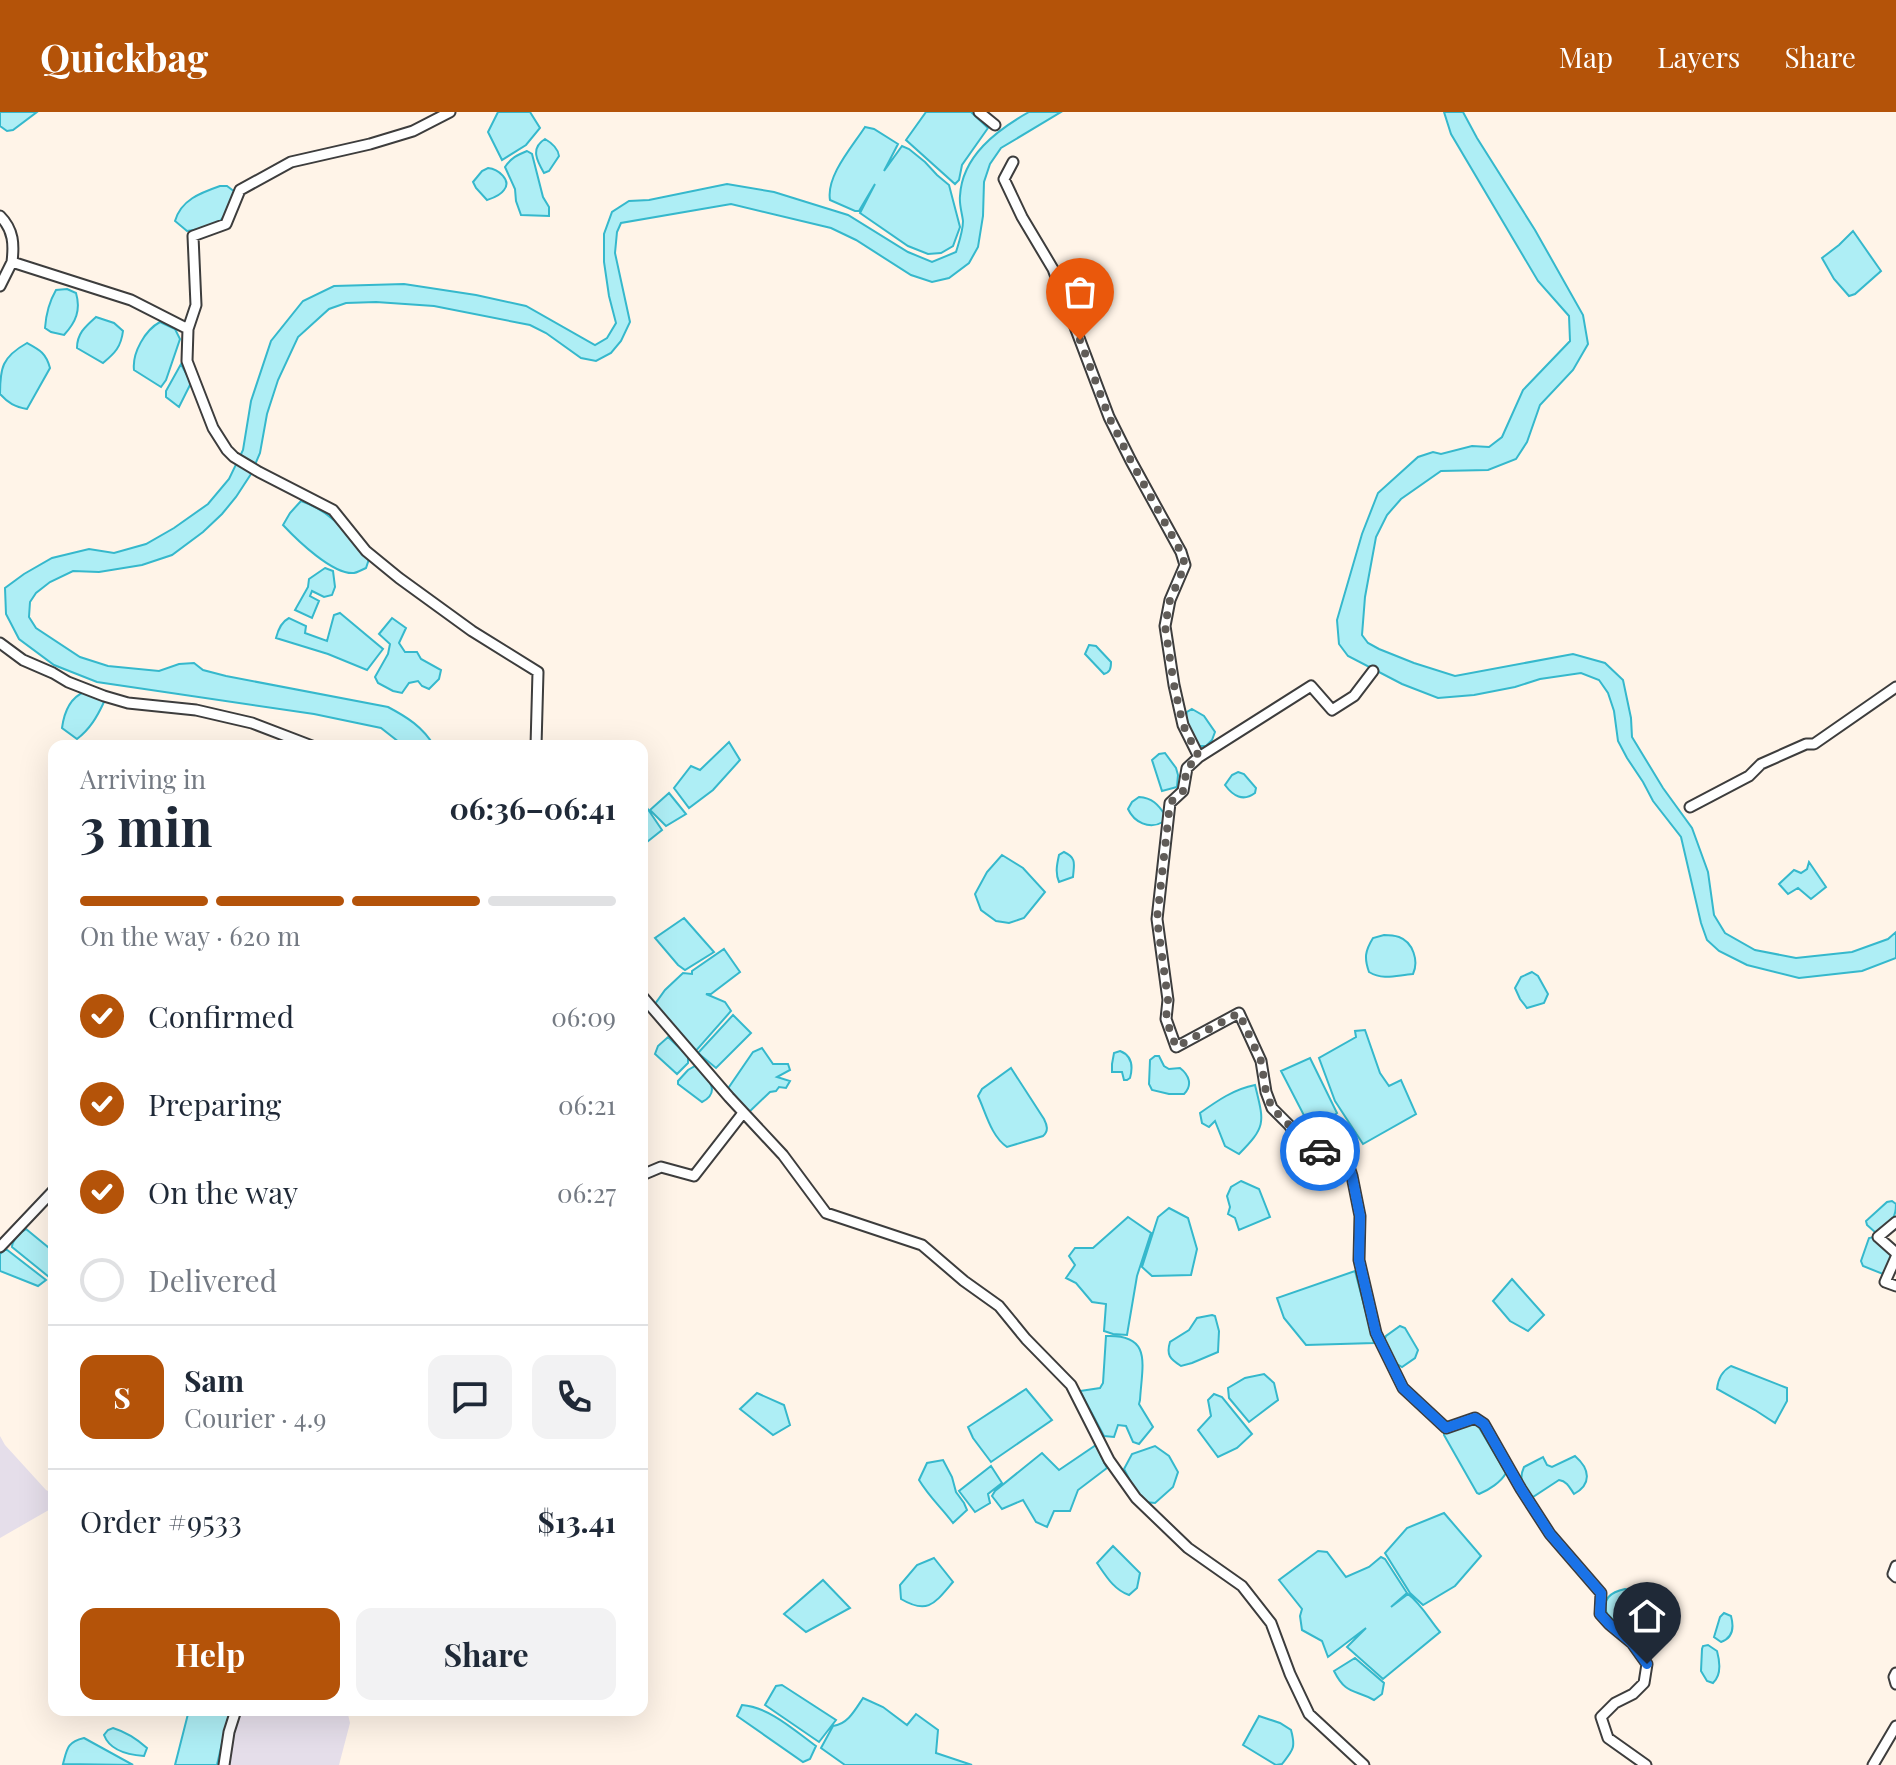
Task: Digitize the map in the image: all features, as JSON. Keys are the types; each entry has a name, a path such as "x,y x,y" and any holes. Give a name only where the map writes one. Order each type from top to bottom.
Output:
{"street":[{"path":"450,112 413,131 291,162 240,190 226,224 193,236 196,305 188,329 187,361 213,428 234,457 333,510 366,551 399,578 472,631 538,672 536,740"},
{"path":"979,112 995,125"},
{"path":"1013,162 1004,179 1053,269 1109,417 1181,552 1185,565 1170,600 1165,626 1183,725 1199,757"},
{"path":"0,216 7,224 14,243 12,262 0,286"},
{"path":"12,262 131,300 188,329"},
{"path":"0,643 23,660 104,696 128,703 196,710 252,723 296,740"},
{"path":"1373,671 1354,696 1332,710 1311,686 1199,757 1187,768 1183,791 1170,803 1157,919 1168,1000 1166,1019 1176,1047 1239,1013 1261,1061 1272,1108 1302,1143 1316,1151 1344,1151 1360,1216 1359,1260 1376,1333 1403,1388 1446,1428 1475,1418 1484,1424 1550,1534 1601,1593 1600,1614 1632,1643 1647,1664 1644,1683 1601,1717 1608,1738 1646,1765"},
{"path":"1690,807 1749,776 1761,764 1806,744 1814,744 1896,687"},
{"path":"648,1003 783,1155 826,1213 922,1245 999,1306 1071,1385 1109,1460 1136,1498 1188,1548 1242,1586 1271,1623 1309,1714 1364,1765"},
{"path":"648,1172 661,1167 694,1176 743,1113"},
{"path":"0,1247 48,1196"},
{"path":"1896,1222 1878,1237 1896,1255 1885,1282 1896,1286"},
{"path":"1896,1566 1893,1574 1896,1577"},
{"path":"1896,1673 1896,1684"},
{"path":"224,1765 234,1716"},
{"path":"1873,1765 1896,1726"}],"shaded area":[{"path":"0,1436 48,1491 48,1510 0,1538"},
{"path":"237,1716 348,1716 350,1723 339,1765 230,1765"}],"water":[{"path":"0,112 37,112 7,131 0,126"},
{"path":"498,112 530,112 540,128 526,145 502,160 488,132"},
{"path":"926,112 971,112 988,128 962,165 955,184 906,140"},
{"path":"1029,112 1061,112 1001,148 990,164 984,182 978,247 969,263 949,278 932,282 911,275 831,228 731,204 621,223 615,253 630,322 611,353 596,361 581,358 530,325 434,306 376,302 346,303 329,309 298,337 278,380 267,414 260,453 251,474 222,514 172,555 142,565 99,572 73,571 50,582 30,602 29,617 36,628 80,657 108,666 159,671 194,663 203,670 226,676 388,707 414,723 430,740 396,740 381,728 314,714 97,682 54,665 19,639 6,614 5,588 52,558 89,549 114,553 146,544 208,504 229,479 243,450 251,401 271,341 303,301 334,286 404,284 526,306 595,345 607,338 616,323 604,262 604,234 612,212 629,201 649,200 727,184 774,192 848,215 908,252 932,262 956,252 963,225 960,199 967,169 983,146"},
{"path":"1444,112 1463,112 1583,315 1588,344 1573,370 1540,405 1527,442 1516,459 1488,470 1441,471 1401,499 1387,515 1376,537 1365,597 1362,635 1379,649 1455,676 1573,654 1605,663 1623,680 1632,737 1692,828 1708,872 1714,915 1725,933 1755,950 1796,958 1852,952 1888,939 1896,932 1896,958 1862,971 1799,978 1747,965 1719,951 1707,940 1681,837 1653,801 1618,741 1614,711 1608,693 1599,680 1581,673 1474,695 1438,698 1402,684 1348,656 1339,644 1337,620 1362,534 1378,493 1418,457 1472,446 1489,447 1502,437 1523,390 1570,341 1569,316 1538,281 1451,134"},
{"path":"865,127 898,144 884,171 902,146 949,185 960,227 953,246 941,253 928,254 908,246 860,213 875,184 859,211 830,200 836,172"},
{"path":"545,139 554,146 559,156 549,171 544,173 536,151"},
{"path":"527,151 532,154 549,216 521,215 516,201 515,189 505,167 514,157"},
{"path":"488,168 500,173 506,186 500,194 487,200 473,182"},
{"path":"220,186 227,186 235,192 219,222 187,231 175,221 187,203"},
{"path":"1853,231 1881,271 1849,296 1822,258"},
{"path":"67,289 76,293 78,310 64,335 45,328 48,308 56,290"},
{"path":"96,317 114,323 123,331 117,349 103,363 77,348 80,334"},
{"path":"160,322 175,329 180,339 161,387 134,370 135,356 141,343 149,330"},
{"path":"27,343 42,352 50,368 27,409 12,404 0,394 7,358"},
{"path":"181,364 191,383 179,407 166,397 166,391"},
{"path":"301,501 322,511 339,525 369,559 366,568 354,573 336,568 316,555 283,525"},
{"path":"325,568 333,571 335,587 332,595 324,597 312,591 310,596 319,601 312,618 295,610 309,579"},
{"path":"340,613 383,649 367,670 276,638 280,626 289,618 306,626 305,633 327,641 334,615"},
{"path":"392,618 406,628 399,643 405,652 417,652 421,659 441,670 439,679 429,689 418,681 409,683 402,693 378,683 375,677 390,644 379,634"},
{"path":"1089,645 1096,646 1111,662 1108,672 1104,674 1085,654"},
{"path":"84,692 100,696 104,702 93,722 77,739 62,728 68,707"},
{"path":"1192,709 1204,716 1215,732 1206,746 1198,746 1189,729 1186,716"},
{"path":"729,742 740,760 713,790 689,808 674,788 691,766 700,770"},
{"path":"1165,753 1178,775 1177,787 1162,791 1152,760"},
{"path":"1238,772 1244,774 1256,788 1251,796 1235,795 1225,785"},
{"path":"669,793 686,814 666,826 650,810"},
{"path":"1139,797 1157,805 1165,815 1163,822 1147,825 1134,818 1128,809"},
{"path":"648,809 662,830 648,841"},
{"path":"1064,852 1073,859 1073,877 1059,882 1059,855"},
{"path":"1002,855 1023,868 1045,892 1024,918 1009,923 996,921 981,910 975,894 987,872"},
{"path":"1809,862 1826,887 1811,899 1798,888 1788,894 1779,884 1794,870 1801,873 1807,869"},
{"path":"684,918 714,952 685,970 655,938"},
{"path":"1384,935 1404,939 1411,947 1415,958 1413,974 1385,977 1369,972 1366,959 1368,947 1373,938"},
{"path":"724,949 740,972 711,994 706,994 725,1002 731,1011 694,1053 655,1004 683,973 692,974"},
{"path":"1532,972 1538,976 1548,994 1544,1003 1527,1008 1515,988 1521,977"},
{"path":"733,1015 751,1033 716,1068 698,1053"},
{"path":"1365,1030 1380,1073 1389,1086 1401,1080 1416,1114 1363,1144 1335,1101 1319,1058 1356,1037 1355,1031"},
{"path":"668,1037 688,1056 688,1063 677,1074 655,1054 658,1046"},
{"path":"762,1048 773,1064 788,1064 790,1070 777,1077 790,1081 786,1088 779,1087 770,1092 747,1114 727,1090 753,1052"},
{"path":"1120,1051 1131,1062 1131,1074 1127,1080 1124,1080 1122,1072 1112,1072 1114,1053"},
{"path":"1159,1056 1169,1069 1180,1068 1186,1074 1189,1084 1184,1094 1152,1090 1149,1084 1150,1060"},
{"path":"1310,1058 1337,1113 1316,1131 1311,1129 1281,1071"},
{"path":"695,1066 708,1079 712,1089 702,1102 678,1084"},
{"path":"1011,1068 1047,1128 1043,1136 1007,1147 993,1131 978,1096 982,1089"},
{"path":"1255,1085 1261,1123 1255,1137 1239,1154 1225,1146 1215,1121 1209,1127 1202,1123 1200,1113 1233,1092"},
{"path":"1241,1181 1259,1189 1270,1217 1239,1230 1235,1218 1228,1214 1227,1196 1231,1187"},
{"path":"1892,1201 1896,1204 1893,1218 1876,1233 1866,1221"},
{"path":"1169,1208 1188,1218 1197,1249 1191,1275 1152,1276 1142,1267 1158,1217"},
{"path":"1128,1217 1151,1233 1137,1276 1127,1335 1104,1331 1106,1304 1092,1302 1076,1283 1066,1278 1075,1265 1069,1256 1075,1248 1093,1248"},
{"path":"26,1229 48,1247 48,1276 12,1247"},
{"path":"1874,1237 1894,1255 1883,1274 1863,1266 1861,1261 1869,1238"},
{"path":"6,1249 46,1280 38,1286 0,1271 0,1254"},
{"path":"1355,1271 1374,1343 1306,1345 1284,1318 1277,1298"},
{"path":"1512,1279 1544,1315 1528,1331 1510,1321 1493,1301"},
{"path":"1212,1315 1219,1331 1218,1352 1181,1366 1170,1356 1170,1342 1189,1330 1197,1318"},
{"path":"1400,1326 1405,1328 1418,1350 1415,1358 1402,1367 1397,1364 1384,1341"},
{"path":"1106,1336 1131,1340 1141,1354 1139,1404 1153,1427 1139,1444 1133,1442 1126,1426 1118,1425 1114,1437 1104,1436 1080,1391 1100,1388 1103,1383"},
{"path":"1731,1366 1787,1388 1787,1401 1775,1423 1717,1389 1721,1376"},
{"path":"1264,1374 1274,1383 1278,1400 1249,1422 1229,1398 1228,1388 1245,1378"},
{"path":"1026,1389 1052,1420 991,1462 968,1427"},
{"path":"757,1393 784,1405 790,1425 773,1435 740,1409"},
{"path":"1214,1394 1222,1397 1252,1434 1237,1448 1218,1457 1198,1430 1211,1416 1208,1400"},
{"path":"1467,1423 1477,1424 1506,1473 1501,1480 1479,1494 1444,1435 1444,1432"},
{"path":"1096,1445 1107,1468 1078,1490 1070,1511 1054,1511 1047,1527 1036,1522 1023,1500 1002,1509 992,1496 1042,1453 1059,1470"},
{"path":"1155,1446 1169,1456 1178,1472 1173,1487 1155,1503 1145,1502 1138,1496 1124,1469 1132,1454"},
{"path":"1575,1456 1584,1466 1587,1476 1584,1486 1574,1494 1566,1483 1559,1480 1533,1497 1524,1487 1521,1476 1524,1467 1543,1457 1552,1467"},
{"path":"943,1460 967,1510 953,1523 919,1480 927,1463"},
{"path":"991,1466 1002,1483 988,1494 990,1503 975,1512 959,1491"},
{"path":"1444,1513 1481,1556 1455,1586 1423,1605 1410,1593 1385,1553 1407,1528"},
{"path":"1113,1546 1140,1573 1137,1588 1129,1595 1107,1578 1097,1563"},
{"path":"1318,1551 1327,1552 1346,1577 1369,1567 1381,1557 1385,1559 1407,1593 1391,1607 1408,1594 1440,1632 1383,1679 1347,1647 1366,1628 1328,1657 1322,1641 1302,1630 1302,1609 1279,1580"},
{"path":"934,1558 953,1582 936,1601 925,1606 901,1599 900,1585 917,1565"},
{"path":"823,1580 850,1608 806,1632 784,1614"},
{"path":"1625,1589 1630,1590 1652,1621 1630,1635 1605,1609 1608,1597"},
{"path":"1724,1613 1731,1616 1732,1628 1728,1638 1721,1642 1714,1637"},
{"path":"1708,1645 1717,1651 1719,1660 1719,1672 1713,1683 1707,1681 1701,1671 1702,1649"},
{"path":"1355,1658 1384,1683 1382,1694 1374,1700 1347,1688 1334,1671"},
{"path":"782,1685 836,1720 819,1742 765,1705 776,1686"},
{"path":"863,1698 883,1707 907,1725 916,1714 938,1730 936,1753 972,1765 845,1765 821,1748 833,1726 847,1719"},
{"path":"742,1705 762,1710 816,1746 810,1759 803,1762 737,1716"},
{"path":"187,1716 229,1716 217,1765 175,1765"},
{"path":"1259,1716 1291,1730 1292,1748 1282,1764 1276,1765 1243,1745"},
{"path":"113,1728 147,1748 144,1756 126,1753 111,1745 104,1735"},
{"path":"84,1738 133,1765 63,1764 69,1747"}],"way so far":[{"path":"1080,340 1109,417 1185,565 1170,600 1165,626 1183,725 1199,757 1187,768 1183,791 1170,803 1157,919 1168,1000 1166,1019 1176,1047 1239,1013 1261,1061 1272,1108 1302,1143 1320,1151"}],"route":[{"path":"1320,1151 1344,1151 1360,1216 1359,1260 1376,1333 1403,1388 1446,1428 1475,1418 1484,1424 1550,1534 1601,1593 1600,1614 1632,1643 1647,1664"}]}
